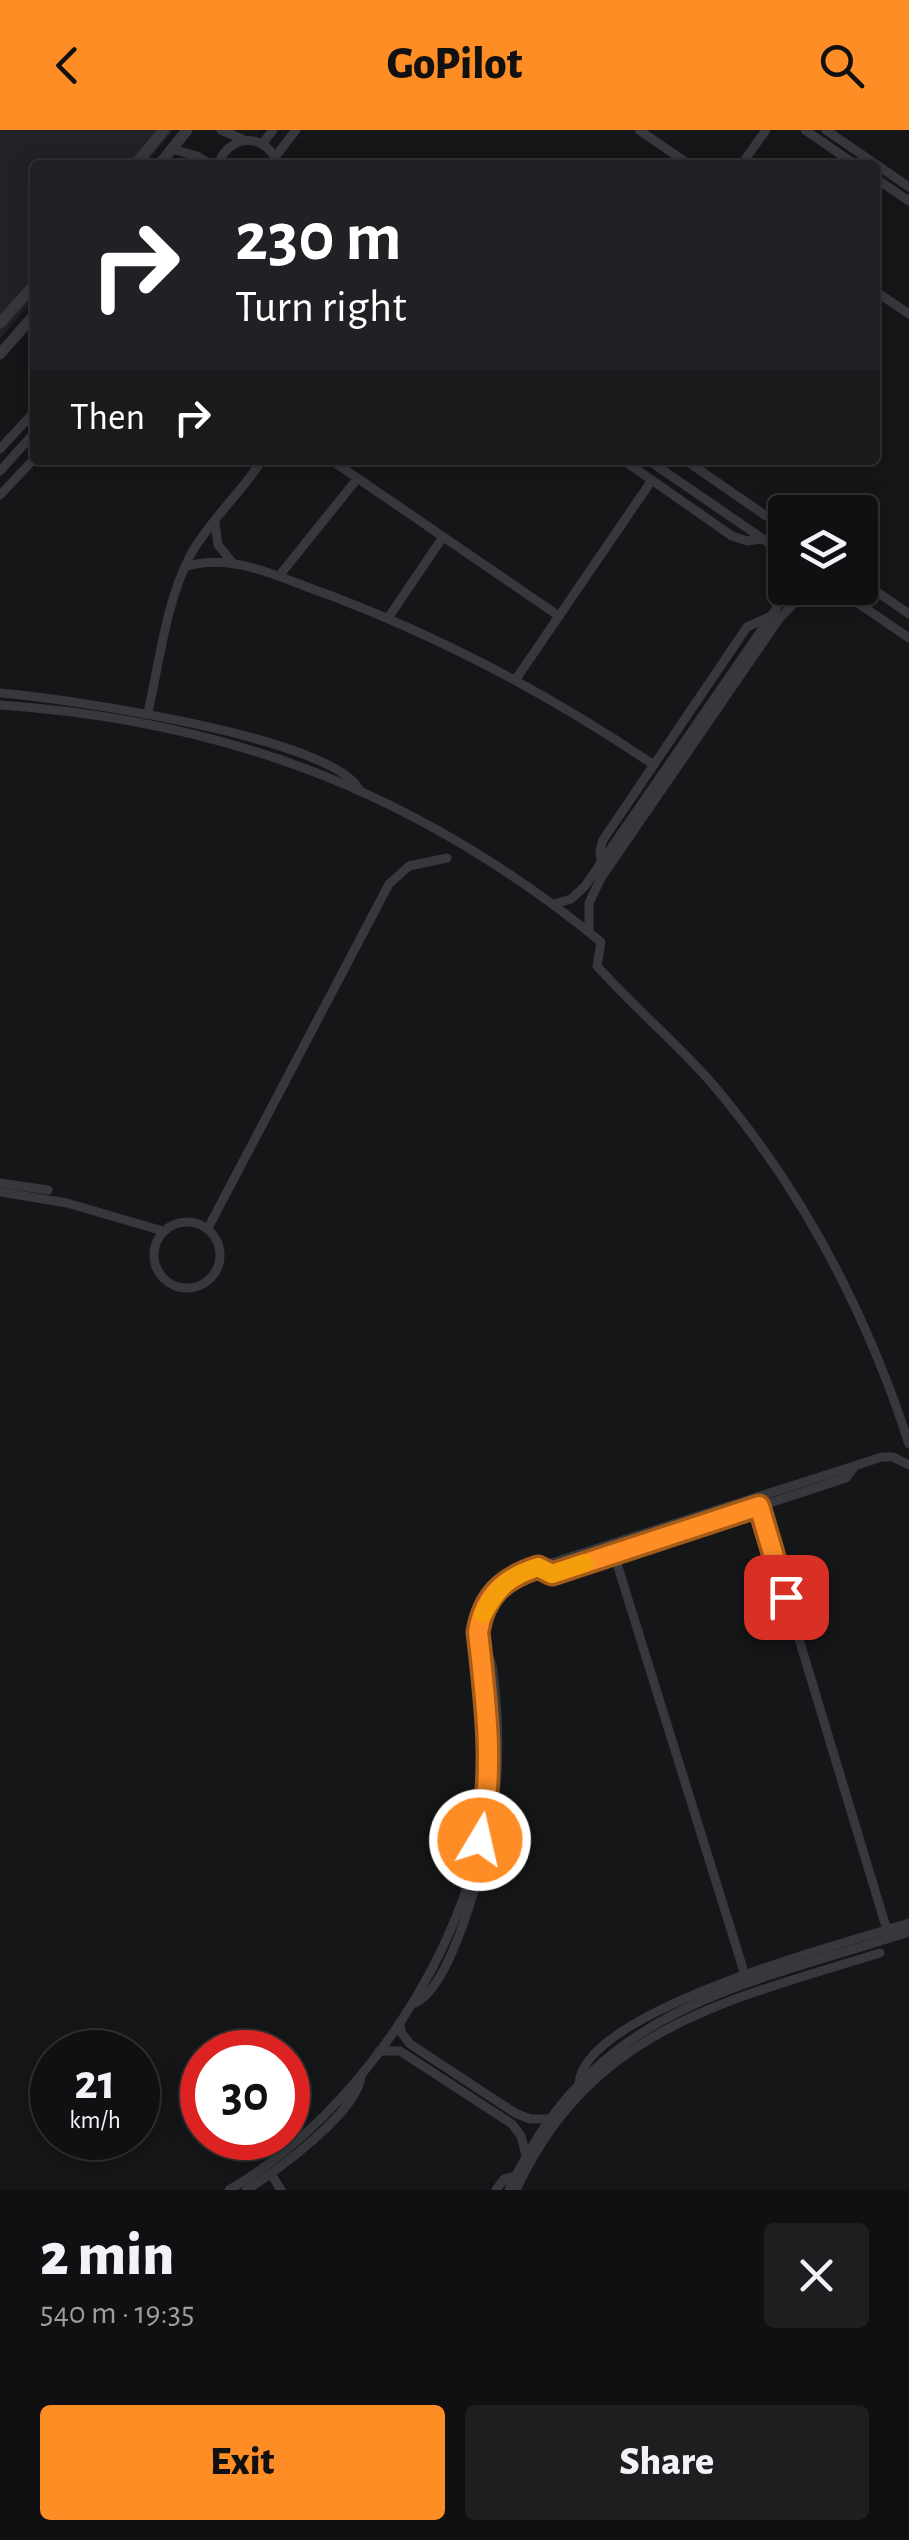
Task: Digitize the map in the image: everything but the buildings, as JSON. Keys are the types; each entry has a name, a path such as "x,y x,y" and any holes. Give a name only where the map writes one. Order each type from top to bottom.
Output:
{"street":[{"path":"139,160 164,130"},
{"path":"163,160 187,130"},
{"path":"221,130 263,143 276,160"},
{"path":"263,143 274,130"},
{"path":"278,160 296,130"},
{"path":"638,130 683,160"},
{"path":"745,160 766,130"},
{"path":"805,130 849,160"},
{"path":"826,130 870,160"},
{"path":"218,160 228,146 245,140"},
{"path":"172,149 205,160"},
{"path":"880,167 909,187"},
{"path":"880,181 909,201"},
{"path":"0,323 30,290"},
{"path":"880,294 909,314"},
{"path":"0,354 30,320"},
{"path":"1,448 30,416"},
{"path":"23,424 30,432"},
{"path":"0,471 30,438"},
{"path":"1,448 12,450 13,456"},
{"path":"0,495 30,463"},
{"path":"148,712 173,601 185,567 258,465"},
{"path":"338,465 559,616"},
{"path":"630,465 732,536 746,541 762,539"},
{"path":"655,465 768,543"},
{"path":"692,465 768,517"},
{"path":"278,576 358,479"},
{"path":"516,679 652,480"},
{"path":"215,522 218,546 234,564"},
{"path":"388,618 443,537"},
{"path":"185,567 209,561 234,564 278,576 388,618 516,679 654,765"},
{"path":"878,592 909,614"},
{"path":"554,904 577,895 602,862 777,605"},
{"path":"589,932 589,904 601,878 779,618 792,605"},
{"path":"861,605 909,638"},
{"path":"602,862 603,840 747,627 771,616"},
{"path":"0,694 148,712 247,737 337,768 352,777 360,791"},
{"path":"0,705 117,718 200,735 280,760 360,791 440,829 554,904 589,932 601,942 596,966 710,1082 796,1198 865,1325 909,1444"},
{"path":"208,1228 389,884 409,866 447,858"},
{"path":"0,1183 48,1190"},
{"path":"0,1192 67,1204 163,1231"},
{"path":"190,1220 208,1228 219,1258 215,1273 203,1284 180,1289 162,1277 156,1267 155,1247 163,1231 190,1220"},
{"path":"229,2190 298,2142 361,2073 412,2004 461,1907 484,1822 489,1748 481,1619 498,1588 511,1576 538,1567 846,1478 855,1466 888,1457 909,1465"},
{"path":"538,1567 552,1574 758,1502"},
{"path":"758,1502 887,1930"},
{"path":"614,1554 745,1975"},
{"path":"579,2085 585,2064 642,2020 686,1996 909,1923"},
{"path":"508,2190 550,2119 579,2085 632,2038 692,2009 909,1932"},
{"path":"516,2190 540,2144 590,2084 627,2052 692,2009 880,1953"},
{"path":"400,2022 401,2032 410,2044 515,2113 530,2119 550,2119"},
{"path":"379,2051 400,2051 512,2124 521,2136 526,2156"},
{"path":"246,2190 312,2142 359,2088 361,2073"},
{"path":"271,2174 280,2190"},
{"path":"496,2190 504,2179 515,2176"}],"shaded area":[{"path":"0,130 173,130 149,160 30,160 30,303 0,339"}],"slow traffic":[{"path":"483,1614 498,1588 511,1576 538,1567 552,1574 585,1563"}],"route":[{"path":"480,1840 489,1748 478,1632 483,1614 506,1580 538,1567 552,1574 759,1506 786,1597"}]}
